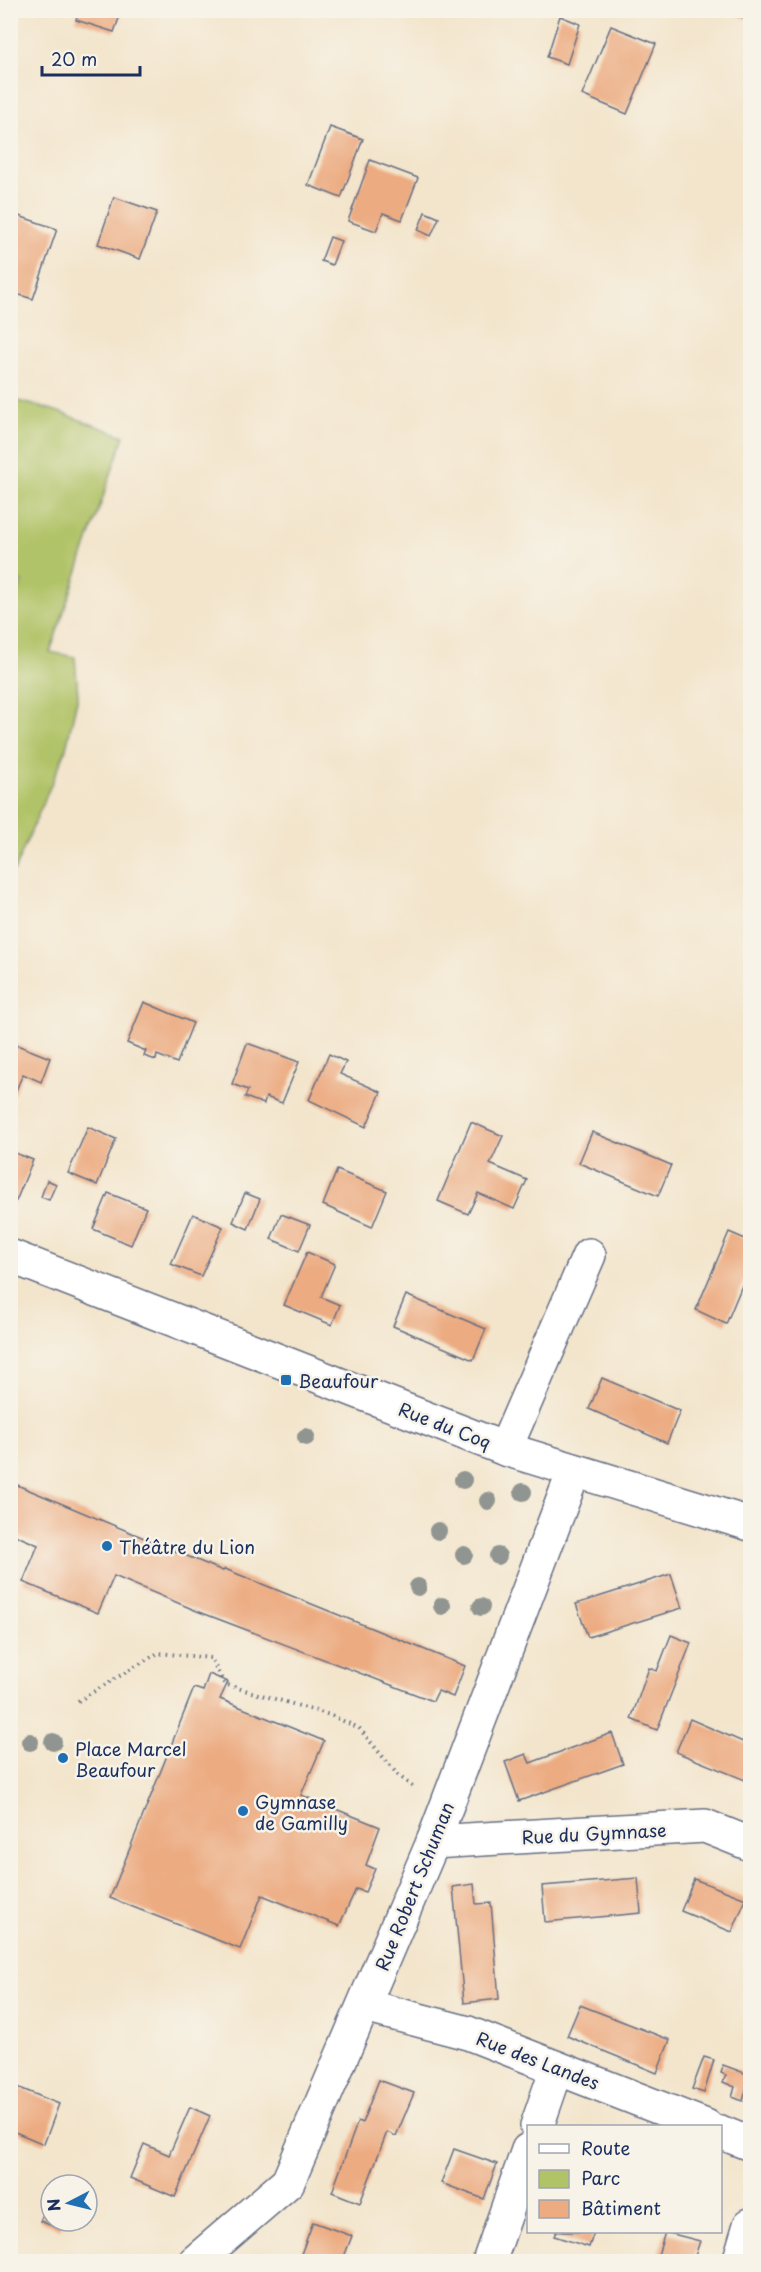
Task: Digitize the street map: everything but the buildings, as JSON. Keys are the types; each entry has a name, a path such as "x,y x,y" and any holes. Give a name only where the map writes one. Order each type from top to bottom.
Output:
{"street":[{"path":"505,1449 589,1255"},
{"name":"Rue du Coq","path":"10,1256 505,1449 750,1524"},
{"name":"Rue Robert Schuman","path":"195,2262 288,2182 433,1842 574,1471"},
{"name":"Rue du Gymnase","path":"433,1842 705,1826 750,1844"},
{"name":"Rue des Landes","path":"365,2006 468,2032 701,2125"},
{"path":"538,2125 557,2068"},
{"path":"722,2133 750,2144"},
{"path":"489,2262 527,2153"},
{"path":"739,2262 750,2225"}],"path":[{"path":"78,1701 158,1653 211,1658 224,1684 330,1715 359,1728 398,1775 415,1789"}],"green space":[{"path":"10,399 53,410 124,436 50,652 75,657 78,696 65,752 14,871 10,870 10,618 22,582 11,575"}],"place":[{"name":"Beaufour","path":"286,1380"},
{"name":"Théâtre du Lion","path":"107,1546"},
{"name":"Place Marcel Beaufour","path":"63,1758"},
{"name":"Gymnase de Gamilly","path":"243,1811"}]}
